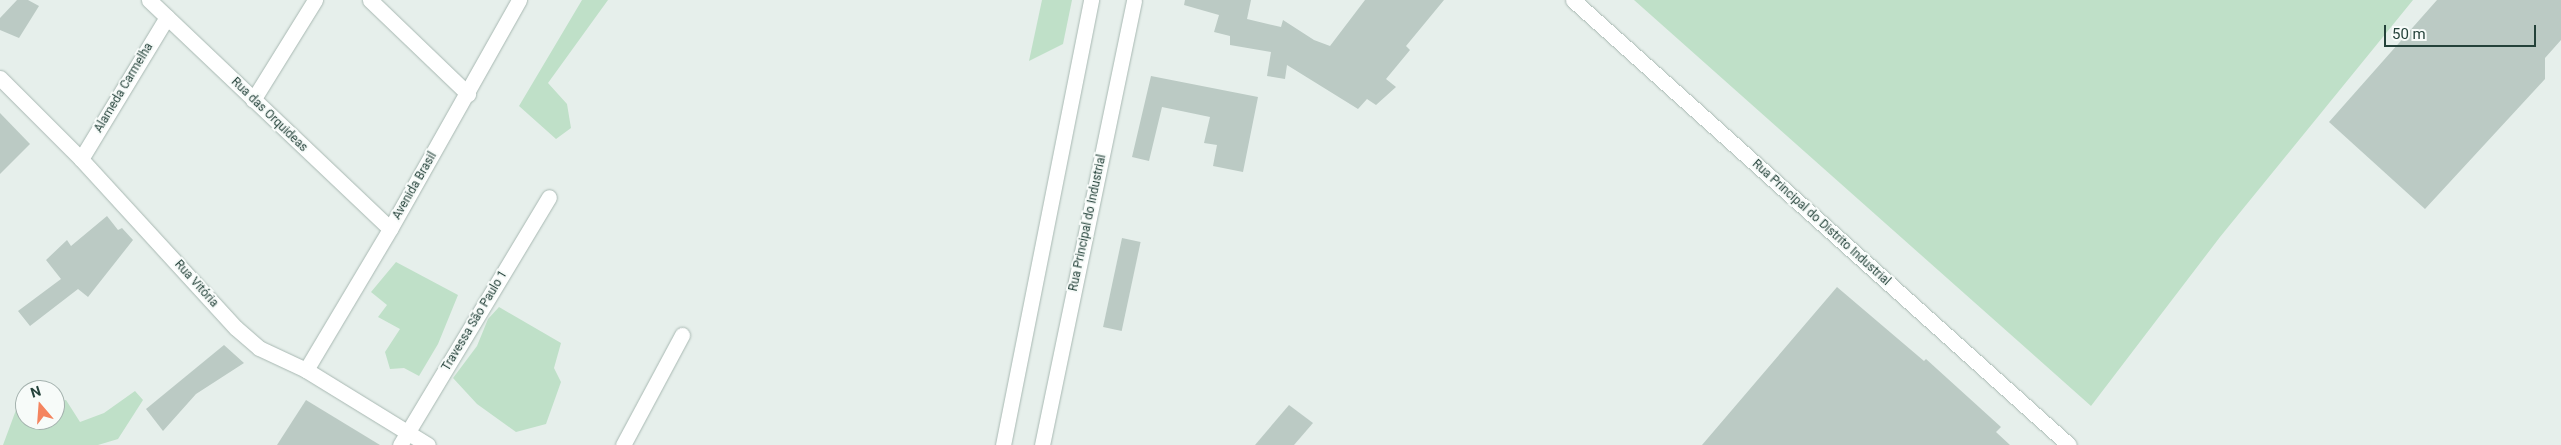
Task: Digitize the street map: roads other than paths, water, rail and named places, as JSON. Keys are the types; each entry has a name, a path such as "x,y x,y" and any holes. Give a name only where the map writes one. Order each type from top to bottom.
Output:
{"street":[{"name":"Rua das Orquideas","path":"149,0 390,230"},
{"path":"253,100 315,0"},
{"path":"370,0 468,94"},
{"name":"Avenida Brasil","path":"306,370 390,230 468,94 519,0"},
{"path":"1003,445 1091,0"},
{"name":"Rua Principal do Industrial","path":"1042,445 1134,0"},
{"name":"Rua Principal do Distrito Industrial","path":"1573,0 2069,445"},
{"name":"Alameda Carmelha","path":"81,159 167,17"},
{"name":"Rua Vitória","path":"0,78 81,159 236,328 259,348 306,370 404,439 428,445"},
{"name":"Travessa São Paulo 1","path":"404,439 549,197"},
{"path":"623,445 682,335"}]}
